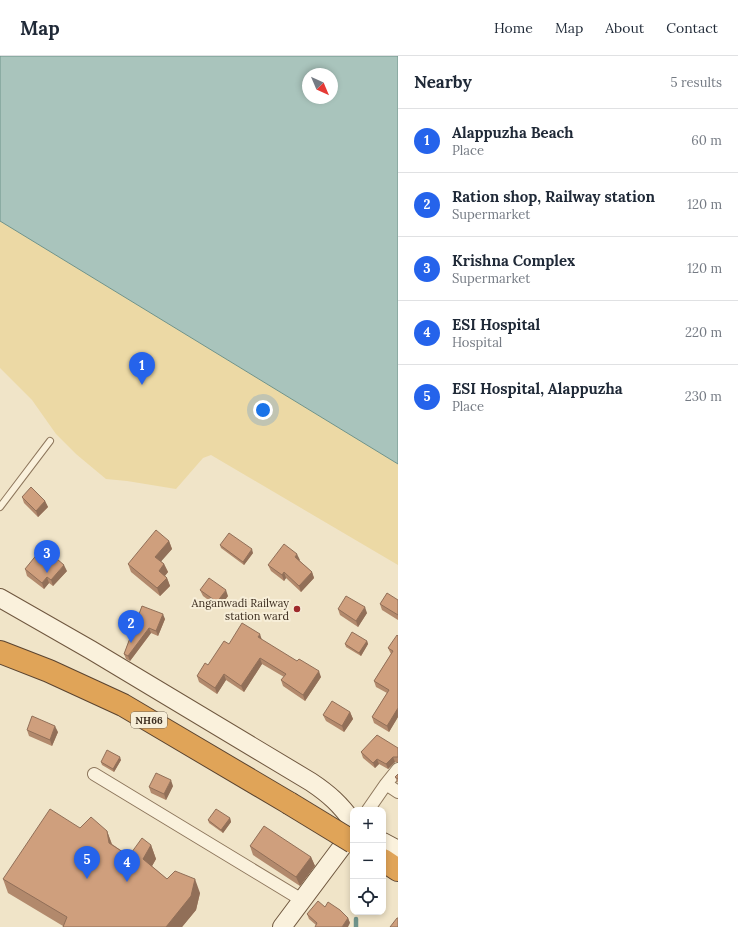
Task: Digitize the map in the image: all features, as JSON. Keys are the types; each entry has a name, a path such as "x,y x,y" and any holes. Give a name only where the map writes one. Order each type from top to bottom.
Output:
{"highway":[{"name":"NH66","path":"0,652 49,671 123,705 350,840"},
{"path":"386,862 398,870"}],"main road":[{"path":"0,598 91,650 311,782 331,796 350,818"},
{"path":"282,927 350,836"},
{"path":"385,843 398,850"}],"street":[{"path":"370,807 398,769"},
{"path":"94,774 302,900"},
{"path":"386,784 398,792"}],"lane":[{"path":"0,507 50,441"}],"sand":[{"path":"0,221 398,464 398,565 211,455 203,458 176,489 106,479 76,454 56,434 32,400 0,368"}],"water":[{"path":"0,56 398,56 398,464 0,221"}],"building":[{"path":"31,487 45,501 36,511 22,497"},
{"path":"156,530 169,541 155,557 164,564 159,571 167,578 157,588 128,564"},
{"path":"229,533 252,549 243,562 220,545"},
{"path":"284,544 297,554 295,557 312,572 299,586 284,572 282,575 268,565"},
{"path":"43,547 64,565 51,580 47,577 42,583 25,569"},
{"path":"209,578 226,590 217,602 200,590"},
{"path":"387,593 398,600 398,615 380,604"},
{"path":"346,596 365,607 356,621 338,609"},
{"path":"142,606 163,614 156,631 149,628 128,656 124,654"},
{"path":"242,623 260,634 258,637 297,661 299,659 319,671 303,695 281,680 286,674 260,658 241,686 224,674 215,688 197,676 205,663 208,665 224,641 229,644"},
{"path":"352,632 367,641 359,653 345,644"},
{"path":"397,635 398,708 387,726 372,717 389,690 374,681 393,651 388,648"},
{"path":"332,701 350,712 342,726 323,715"},
{"path":"32,716 55,726 50,740 27,730"},
{"path":"377,735 398,748 398,757 393,757 386,764 377,759 373,763 361,752"},
{"path":"107,750 120,757 113,769 101,762"},
{"path":"156,773 171,780 164,794 149,787"},
{"path":"50,809 80,828 91,817 107,831 109,843 129,856 142,838 151,845 143,859 167,879 175,871 195,879 191,896 166,927 63,927 67,917 3,879"},
{"path":"216,809 230,818 221,830 208,820"},
{"path":"264,826 311,857 296,877 250,846"},
{"path":"318,901 325,907 328,902 340,910 348,918 342,927 315,927 317,923 307,914"},
{"path":"397,918 398,927 390,927"}],"waterway":[{"path":"356,919 356,927"}],"place":[{"name":"Alappuzha Beach","path":"142,385"},
{"name":"Krishna Complex","path":"47,573"},
{"name":"Anganwadi Railway station ward","path":"297,609"},
{"name":"Ration shop, Railway station","path":"131,643"},
{"name":"ESI Hospital, Alappuzha","path":"87,879"},
{"name":"ESI Hospital","path":"127,882"}]}
